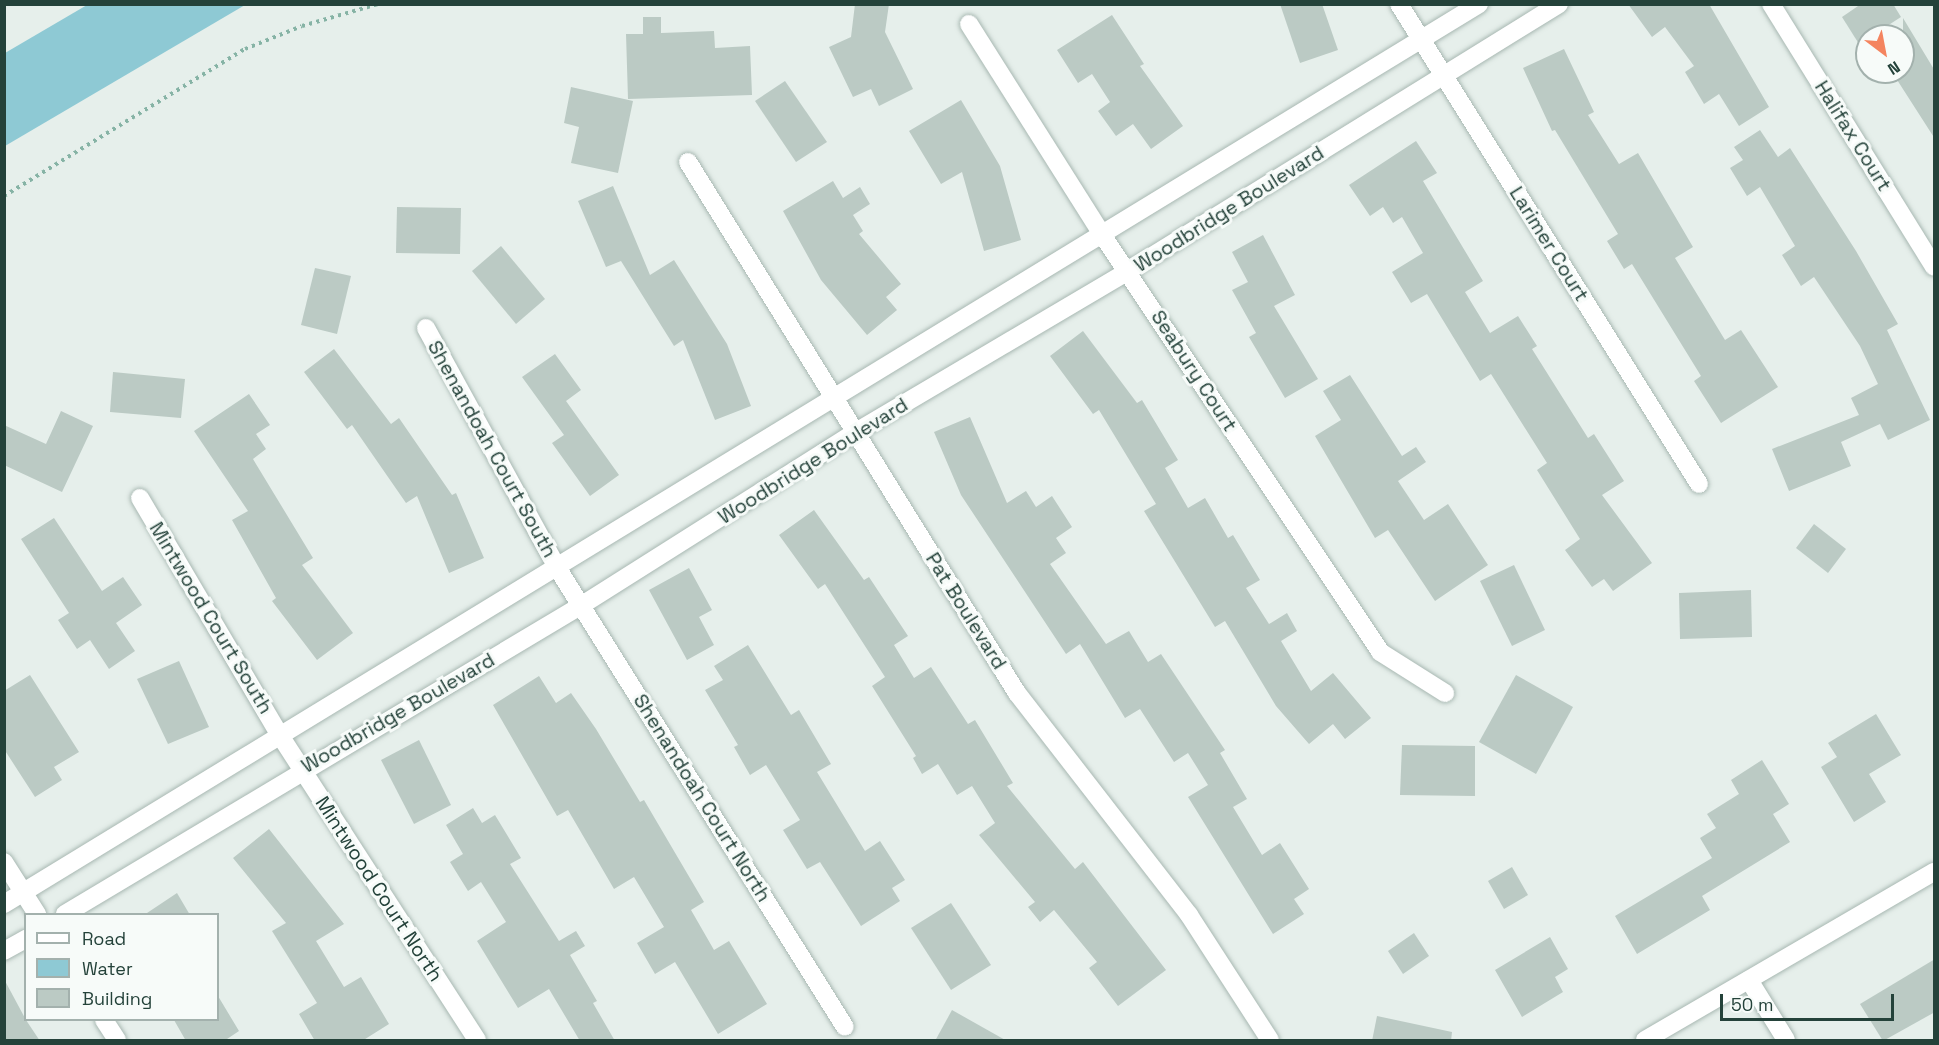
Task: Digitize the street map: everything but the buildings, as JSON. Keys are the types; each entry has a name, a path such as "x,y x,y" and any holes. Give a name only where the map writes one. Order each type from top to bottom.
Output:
{"street":[{"name":"Larimer Court","path":"1399,4 1699,484"},
{"name":"Woodbridge Boulevard","path":"4,904 558,569 1479,4"},
{"name":"Woodbridge Boulevard","path":"68,913 302,770 582,605 856,432 1128,271 1559,4"},
{"name":"Halifax Court","path":"1771,4 1935,267"},
{"name":"Seabury Court","path":"969,24 1103,236 1380,652 1445,693"},
{"name":"Pat Boulevard","path":"688,162 832,399 856,432 1017,693 1189,915 1270,1041"},
{"name":"Shenandoah Court South","path":"426,328 558,569"},
{"name":"Mintwood Court South","path":"140,498 282,737"},
{"name":"Shenandoah Court North","path":"558,569 845,1027"},
{"name":"Mintwood Court North","path":"282,737 477,1041"},
{"path":"4,862 36,913"},
{"path":"1645,1041 1935,872"},
{"path":"4,951 24,940"},
{"path":"1749,980 1786,1041"},
{"path":"105,1021 117,1041"}],"path":[{"path":"4,196 245,48 302,26 378,4"}],"water":[{"path":"87,5 245,5 5,146 5,53"}]}
